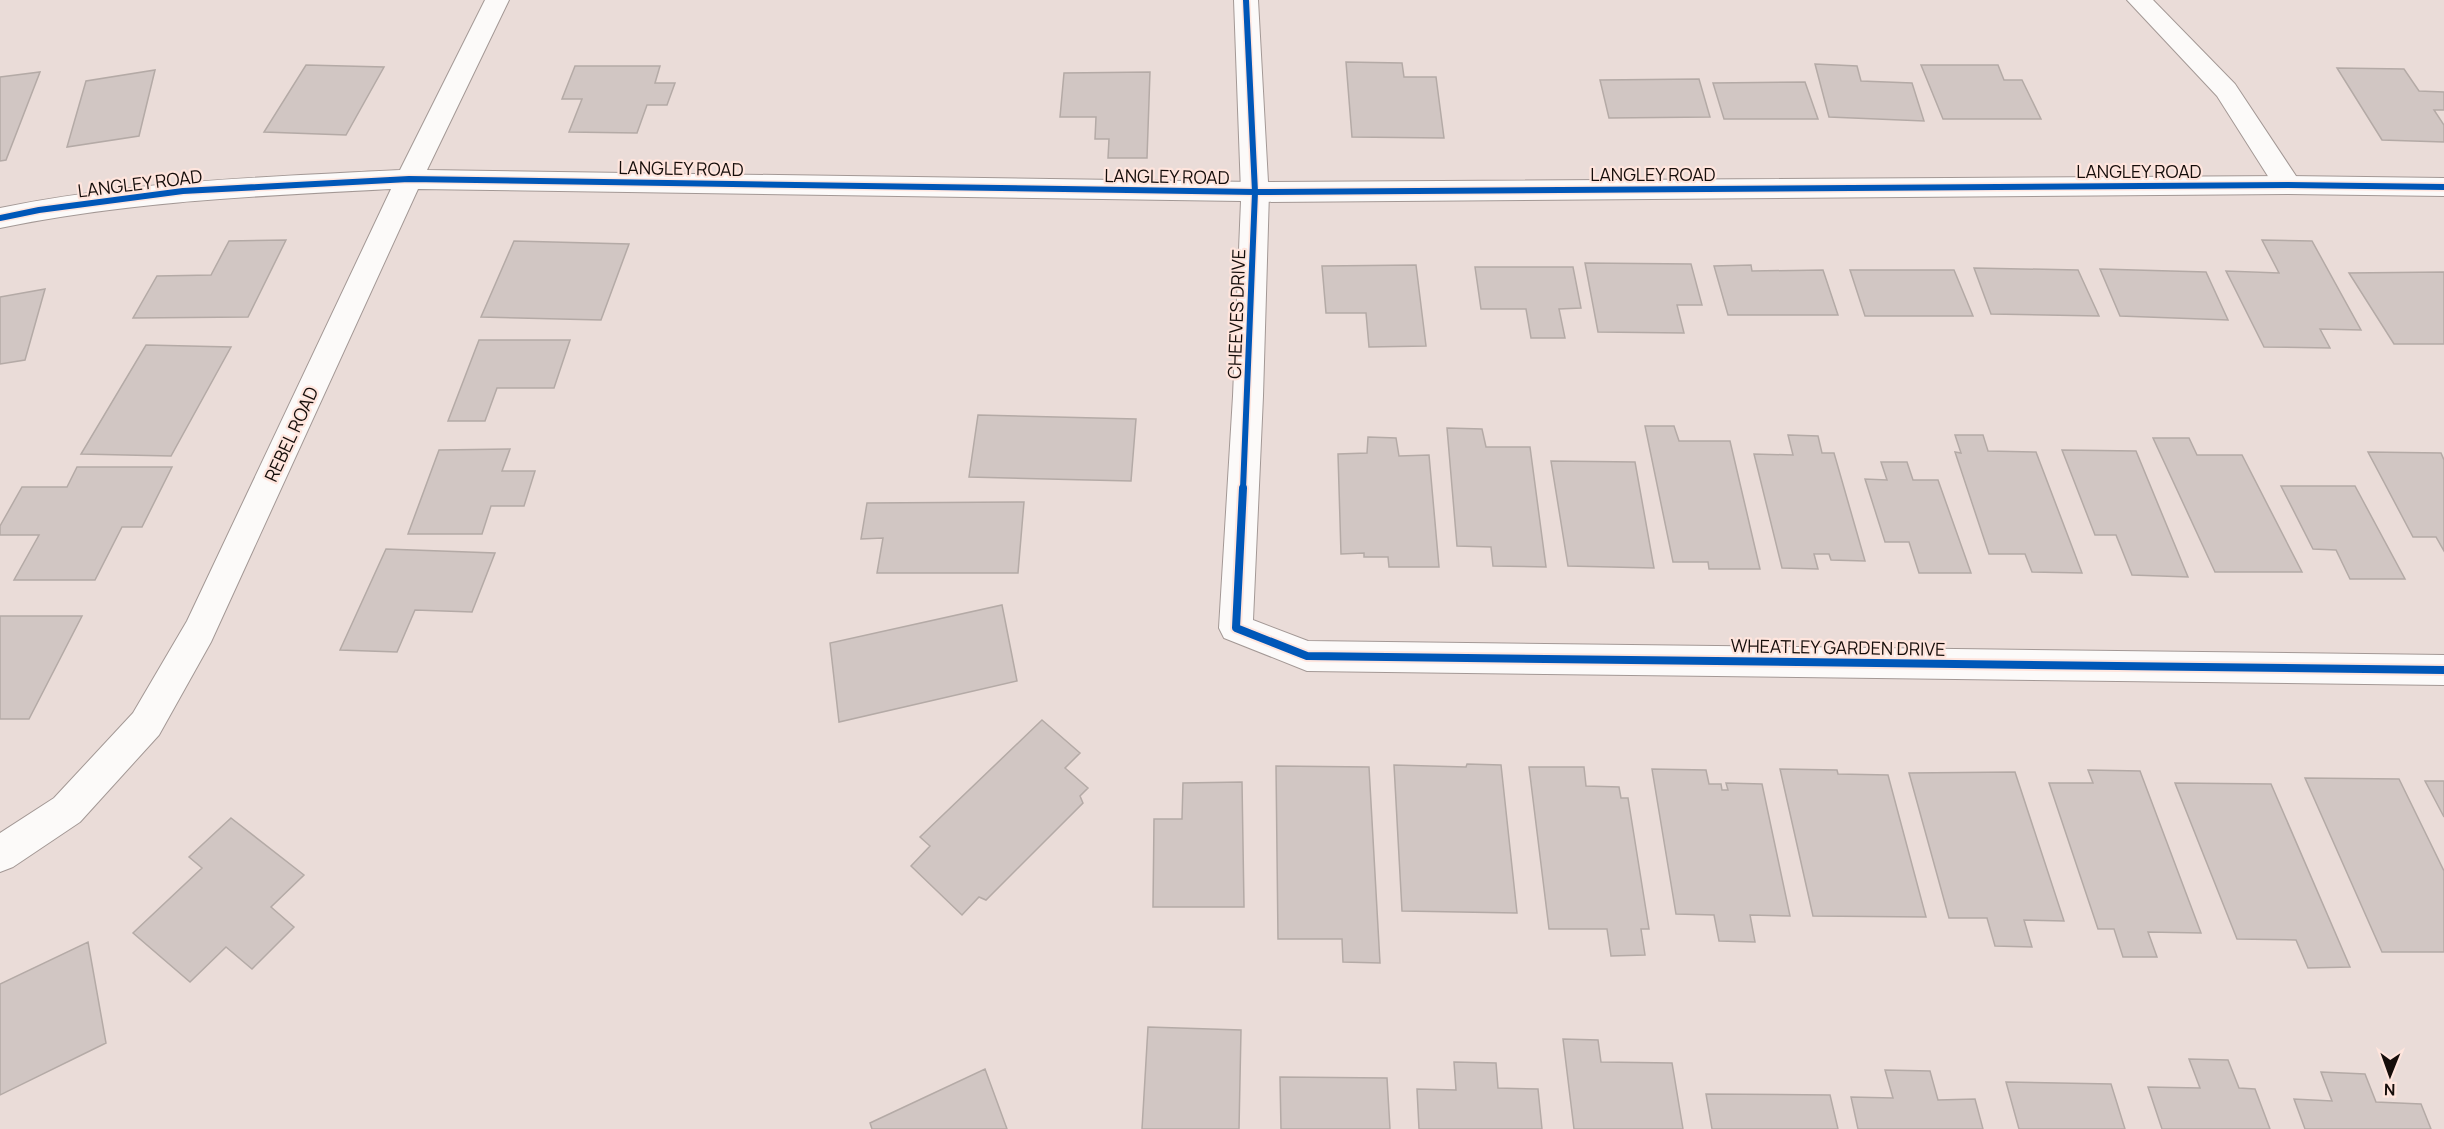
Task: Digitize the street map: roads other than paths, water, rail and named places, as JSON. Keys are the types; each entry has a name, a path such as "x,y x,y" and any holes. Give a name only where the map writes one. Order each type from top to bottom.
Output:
{"street":[{"name":"REBEL ROAD","path":"0,854 67,810 146,724 200,631 409,179 497,0"},
{"name":"CHEEVES DRIVE","path":"1236,628 1248,396 1255,192 1246,0"},
{"path":"2139,0 2226,90 2288,185"},
{"name":"LANGLEY ROAD","path":"0,218 39,210 183,191 409,179 1255,192 2288,185 2444,187"},
{"name":"WHEATLEY GARDEN DRIVE","path":"1236,628 1307,656 2444,670"}]}
